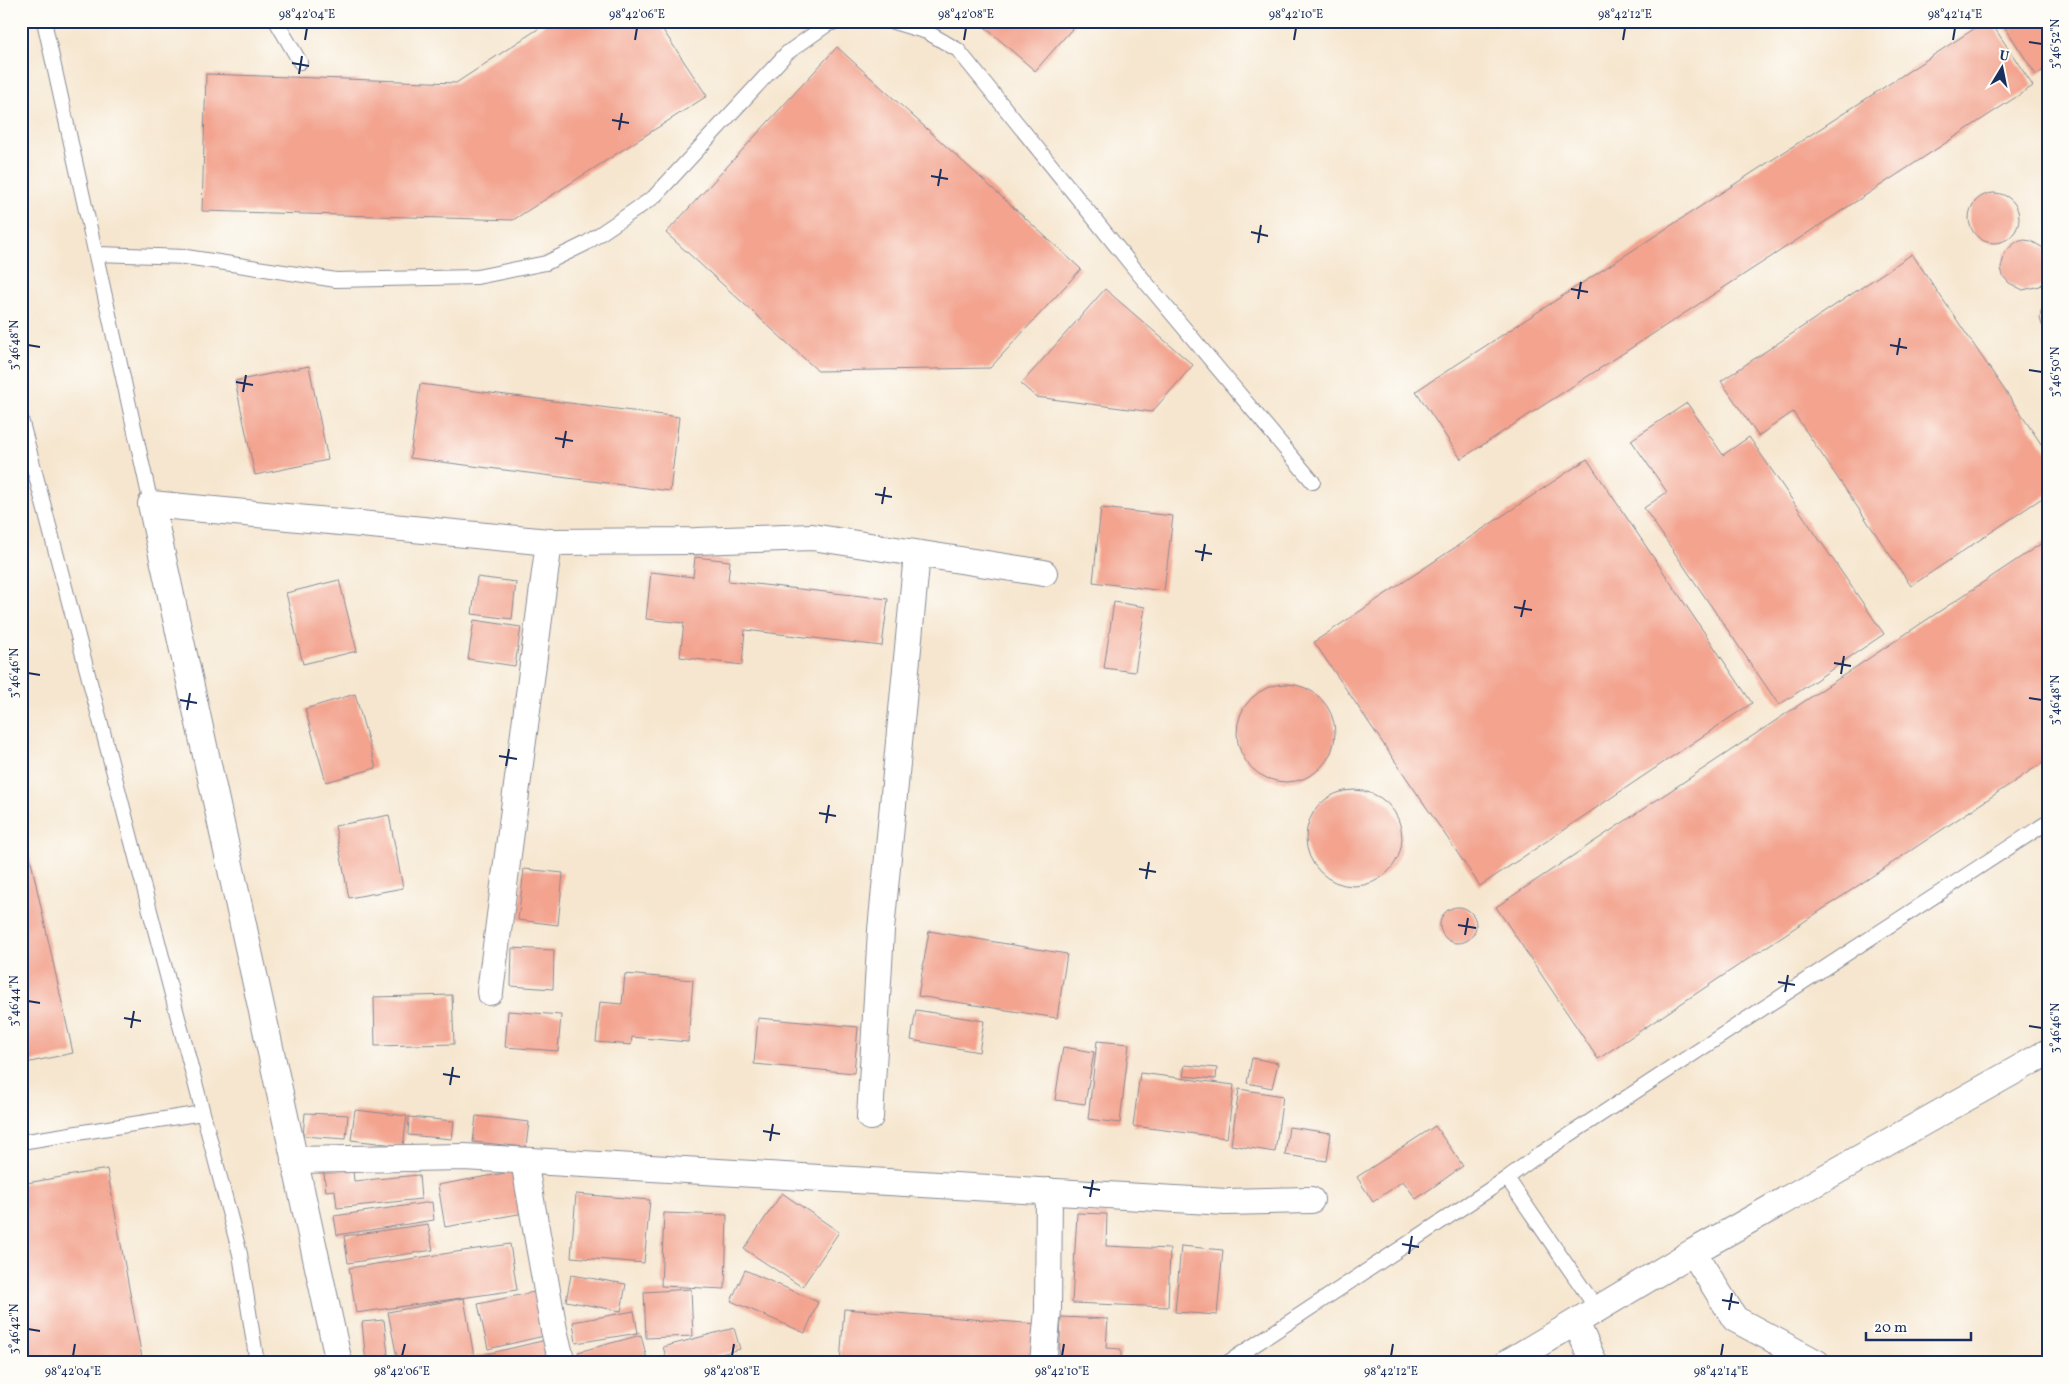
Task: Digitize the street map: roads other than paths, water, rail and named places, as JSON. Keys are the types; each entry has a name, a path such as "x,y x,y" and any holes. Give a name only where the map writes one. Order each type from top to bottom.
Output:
{"street":[{"path":"339,1363 151,504 548,542 812,538 1044,573"},
{"path":"490,992 548,542"},
{"path":"870,1117 881,930 917,554"},
{"path":"1507,1363 1693,1252 2048,1052"},
{"path":"294,1160 464,1157 1226,1202 1310,1200"},
{"path":"524,1161 554,1330 562,1363"},
{"path":"1042,1363 1048,1310 1049,1191"},
{"path":"1693,1252 1735,1319 1817,1363"},
{"path":"1586,1315 1594,1363"}],"lane":[{"path":"44,21 151,504"},
{"path":"276,21 300,62"},
{"path":"97,254 186,257 336,280 477,276 546,263 585,244 654,197 787,53 828,24 841,21"},
{"path":"890,21 927,32 958,50 1138,273 1312,482"},
{"path":"21,419 240,1254 257,1363"},
{"path":"21,481 35,477"},
{"path":"1226,1363 1507,1178 1537,1156 2048,822"},
{"path":"21,1142 202,1113"},
{"path":"1507,1178 1586,1315"}]}
